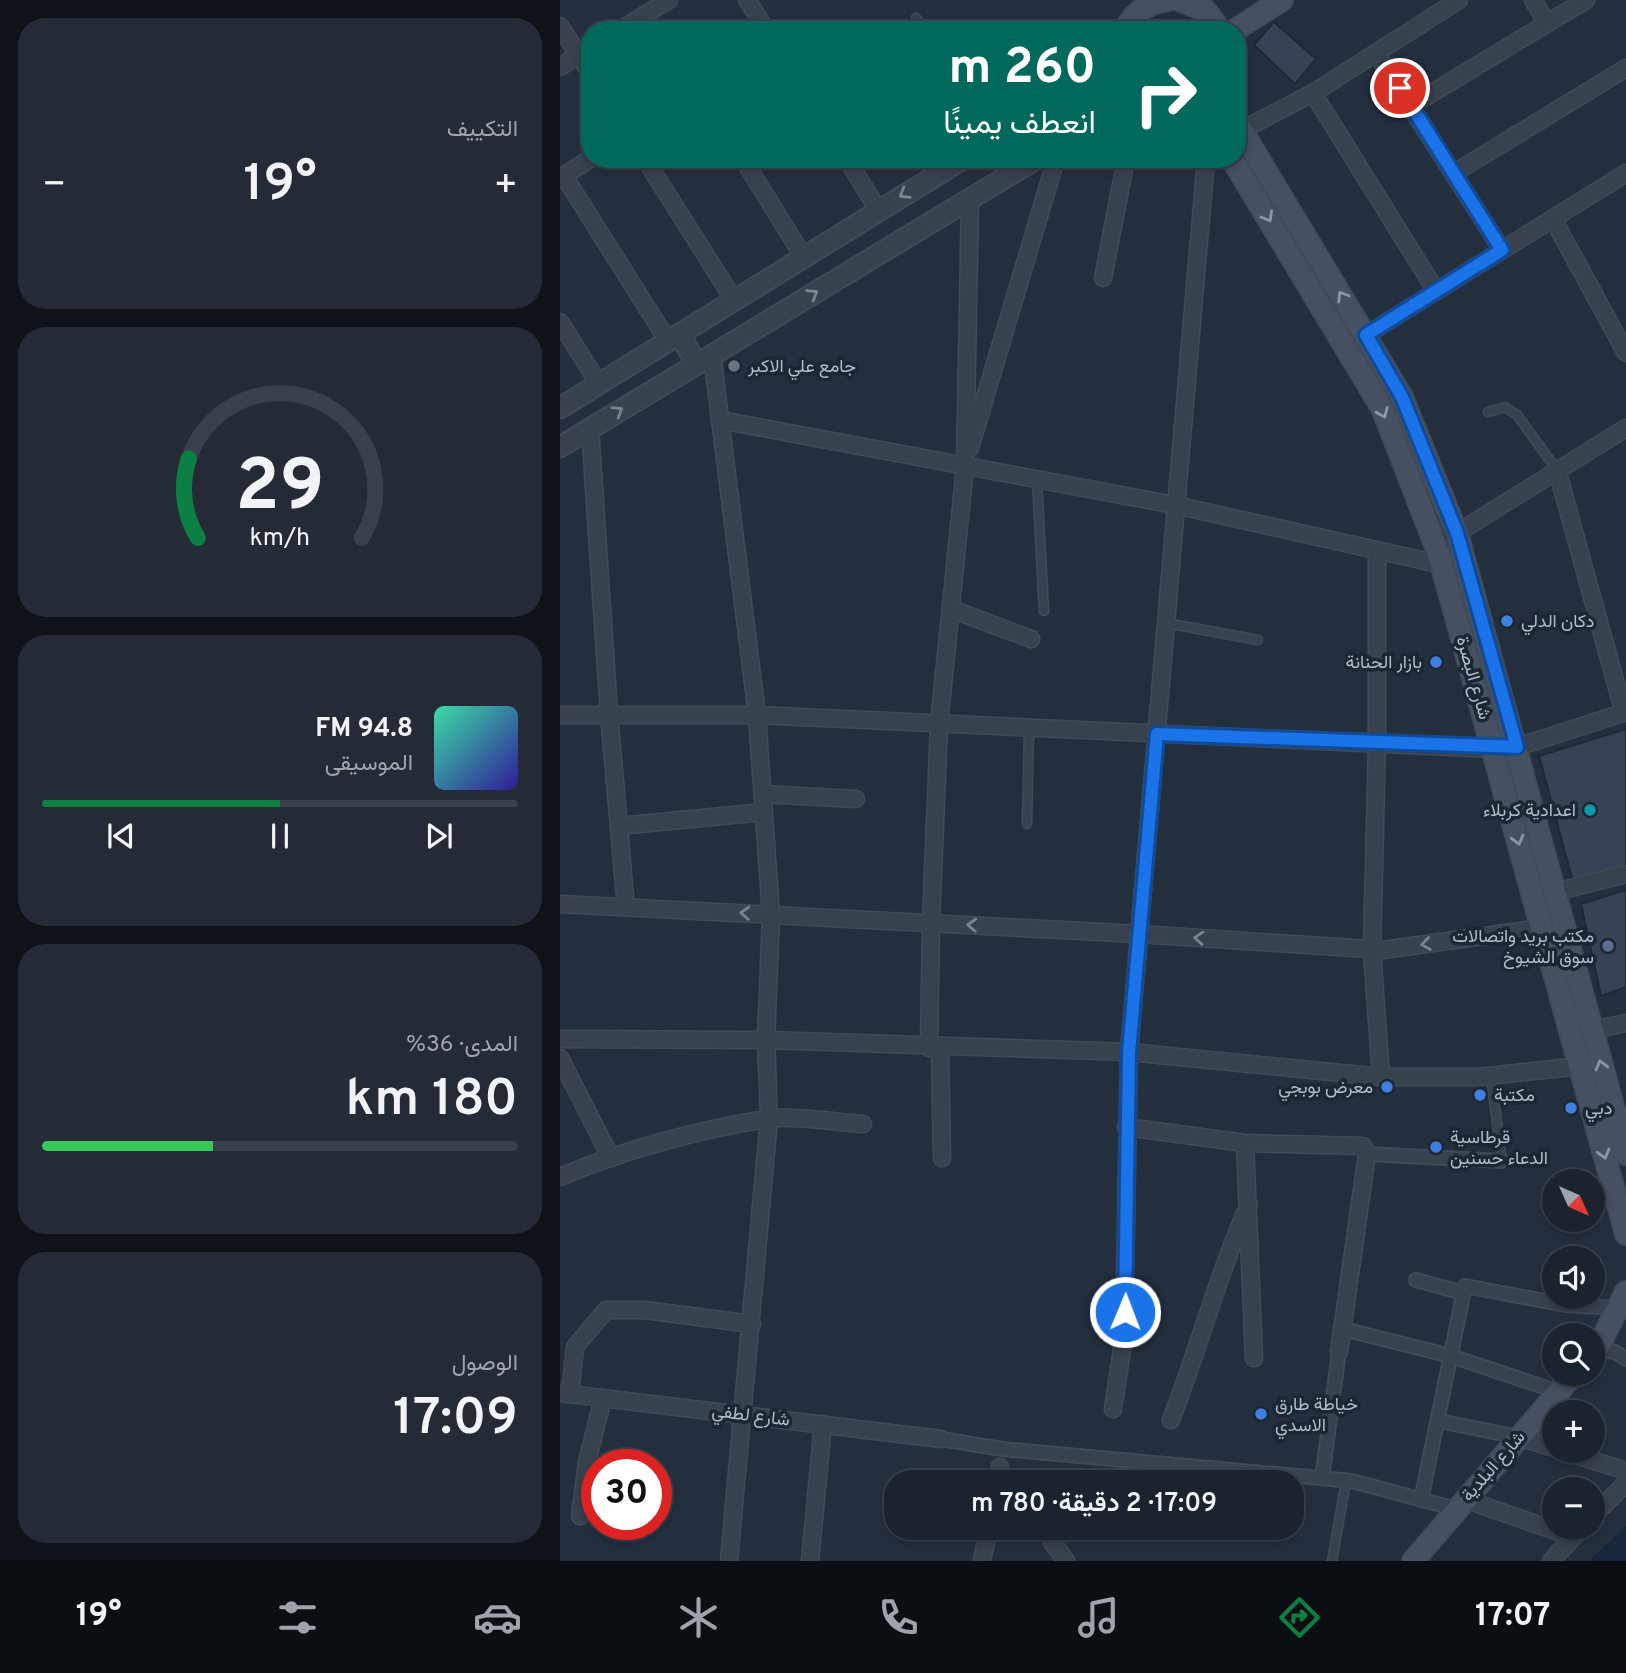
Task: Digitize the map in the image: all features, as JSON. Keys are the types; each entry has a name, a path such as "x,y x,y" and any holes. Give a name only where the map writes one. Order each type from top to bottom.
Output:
{"main road":[{"path":"1134,6 1166,0 1212,5"},
{"path":"1246,23 1282,0"},
{"name":"شارع البصرة","path":"1246,138 1402,397 1457,533 1626,1154"},
{"name":"شارع البصرة","path":"1237,168 1382,408 1435,543 1626,1234"},
{"path":"1605,1335 1624,1305"},
{"name":"شارع البلدية","path":"1413,1561 1564,1386"}],"street":[{"path":"635,21 669,0"},
{"path":"747,0 760,21"},
{"path":"1246,124 1313,93 1459,0"},
{"path":"1533,0 1548,23"},
{"path":"1412,105 1586,0"},
{"path":"560,26 581,49"},
{"path":"1377,52 1502,250"},
{"path":"560,67 581,54"},
{"path":"1454,173 1626,68"},
{"path":"1313,93 1436,291"},
{"path":"581,165 562,177 673,337 705,359 720,420 757,715 771,915 766,1040 769,1118 729,1561"},
{"path":"651,168 734,300"},
{"path":"749,168 803,256"},
{"path":"852,168 878,210"},
{"path":"560,408 948,168"},
{"path":"560,447 1022,168"},
{"path":"965,467 1053,168"},
{"path":"1103,278 1124,168"},
{"path":"1113,1409 1124,1336 1129,1052 1205,168"},
{"path":"1366,335 1626,173"},
{"path":"942,1158 934,1048 930,923 939,724 965,467 970,200"},
{"path":"1553,219 1626,353"},
{"path":"560,322 599,383"},
{"path":"720,420 1175,505 1443,565"},
{"path":"590,428 609,714 626,907"},
{"path":"1435,543 1457,533 1626,428"},
{"path":"560,715 757,715 1494,749 1517,747 1625,712 1557,470"},
{"path":"1377,550 1377,743 1372,950 1381,1077"},
{"path":"951,610 1031,639"},
{"path":"763,794 856,799"},
{"path":"619,826 764,811"},
{"path":"1555,892 1626,874"},
{"path":"560,904 1139,934 1372,950 1542,928"},
{"path":"1592,1030 1626,1023"},
{"path":"560,1039 766,1040 934,1048 1129,1052 1381,1077 1491,1076 1580,1066"},
{"path":"560,1058 611,1158"},
{"path":"560,1177 611,1158 769,1118 863,1124"},
{"path":"1126,1126 1245,1143 1363,1146 1367,1154 1322,1478"},
{"path":"1245,1143 1254,1358"},
{"path":"1367,1154 1502,1161"},
{"path":"1171,1420 1200,1346 1223,1263 1249,1204"},
{"path":"1416,1280 1464,1293"},
{"path":"1421,1500 1465,1286 1565,1305 1624,1305"},
{"path":"565,1394 575,1347 607,1310 645,1310 752,1324"},
{"path":"1343,1329 1451,1356 1559,1392"},
{"path":"1605,1352 1615,1352 1626,1359"},
{"name":"شارع لطفي","path":"565,1394 941,1439"},
{"path":"580,1516 587,1462 603,1398"},
{"path":"1439,1421 1542,1444"},
{"path":"810,1561 823,1424"},
{"path":"941,1439 1002,1449 1346,1481 1421,1500 1460,1504 1542,1524"},
{"path":"1601,1463 1626,1471"},
{"path":"1605,1504 1626,1483"},
{"path":"982,1561 986,1540"},
{"path":"1052,1540 1063,1560"},
{"path":"1550,1561 1571,1540"}],"lane":[{"path":"1488,412 1505,407 1517,415 1557,470"},
{"path":"1037,481 1044,611"},
{"path":"1166,623 1258,640"},
{"path":"1027,824 1029,728"},
{"path":"1491,1076 1502,1161"},
{"path":"1332,1561 1346,1481"}],"water":[{"path":"1626,1526 1626,1561 1589,1561"}],"building":[{"path":"1274,22 1316,59 1295,84 1254,45"},
{"name":"اعدادية كربلاء","path":"1626,729 1626,865 1573,882 1539,756"},
{"name":"مكتب بريد واتصالات سوق الشيوخ","path":"1626,890 1626,987 1601,996 1581,904"}],"place":[{"name":"جامع علي الاكبر","path":"734,366"},
{"name":"دكان الدلي","path":"1507,621"},
{"name":"بازار الحنانة","path":"1436,662"},
{"name":"اعدادية كربلاء","path":"1590,810"},
{"name":"مكتب بريد واتصالات سوق الشيوخ","path":"1608,946"},
{"name":"معرض بوبجي","path":"1387,1087"},
{"name":"مكتبة","path":"1480,1095"},
{"name":"دبي","path":"1571,1108"},
{"name":"قرطاسية الدعاء حسنين","path":"1436,1147"},
{"name":"خياطة طارق الاسدي","path":"1261,1414"}],"route":[{"path":"1125,1312 1129,1052 1157,734 1494,749 1517,747 1457,533 1402,397 1366,335 1502,250 1400,88"}]}
